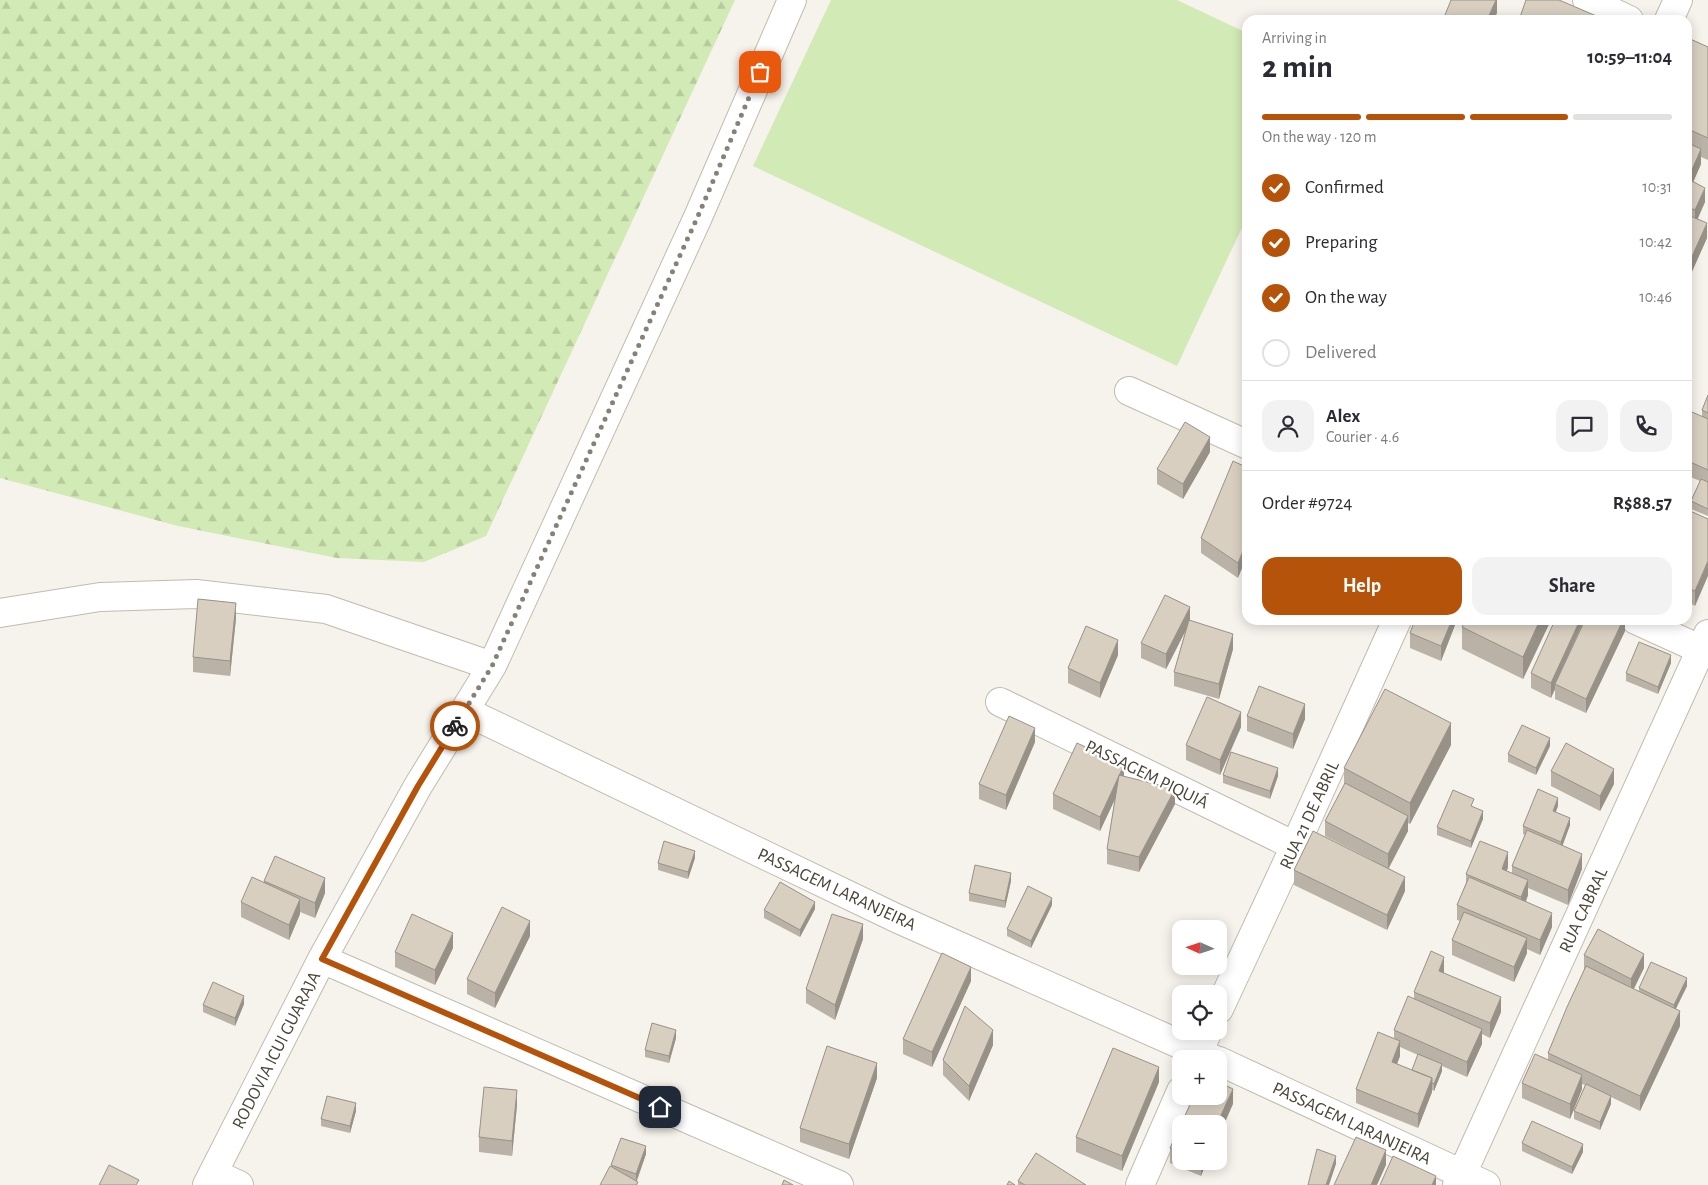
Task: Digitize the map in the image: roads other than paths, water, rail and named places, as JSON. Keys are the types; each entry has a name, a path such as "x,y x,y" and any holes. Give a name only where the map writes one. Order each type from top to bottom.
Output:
{"street":[{"name":"RODOVIA ICUI GUARAJA","path":"210,1179 322,959 418,786 492,666 698,216 792,0"},
{"path":"1587,0 1618,15"},
{"path":"1670,15 1678,0"},
{"path":"1129,391 1242,442"},
{"path":"0,613 100,597 196,594 326,609 492,666"},
{"name":"RUA 21 DE ABRIL","path":"1227,991 1395,625"},
{"path":"1652,625 1705,642"},
{"name":"RUA CABRAL","path":"1459,1180 1705,642"},
{"name":"PASSAGEM PIQUIÁ","path":"1000,702 1295,846"},
{"name":"PASSAGEM LARANJEIRA","path":"465,711 896,918 1202,1050"},
{"path":"322,959 838,1185"},
{"name":"PASSAGEM LARANJEIRA","path":"1227,1062 1459,1180 1486,1185"},
{"path":"1140,1185 1175,1105"},
{"path":"210,1179 238,1185"}]}
